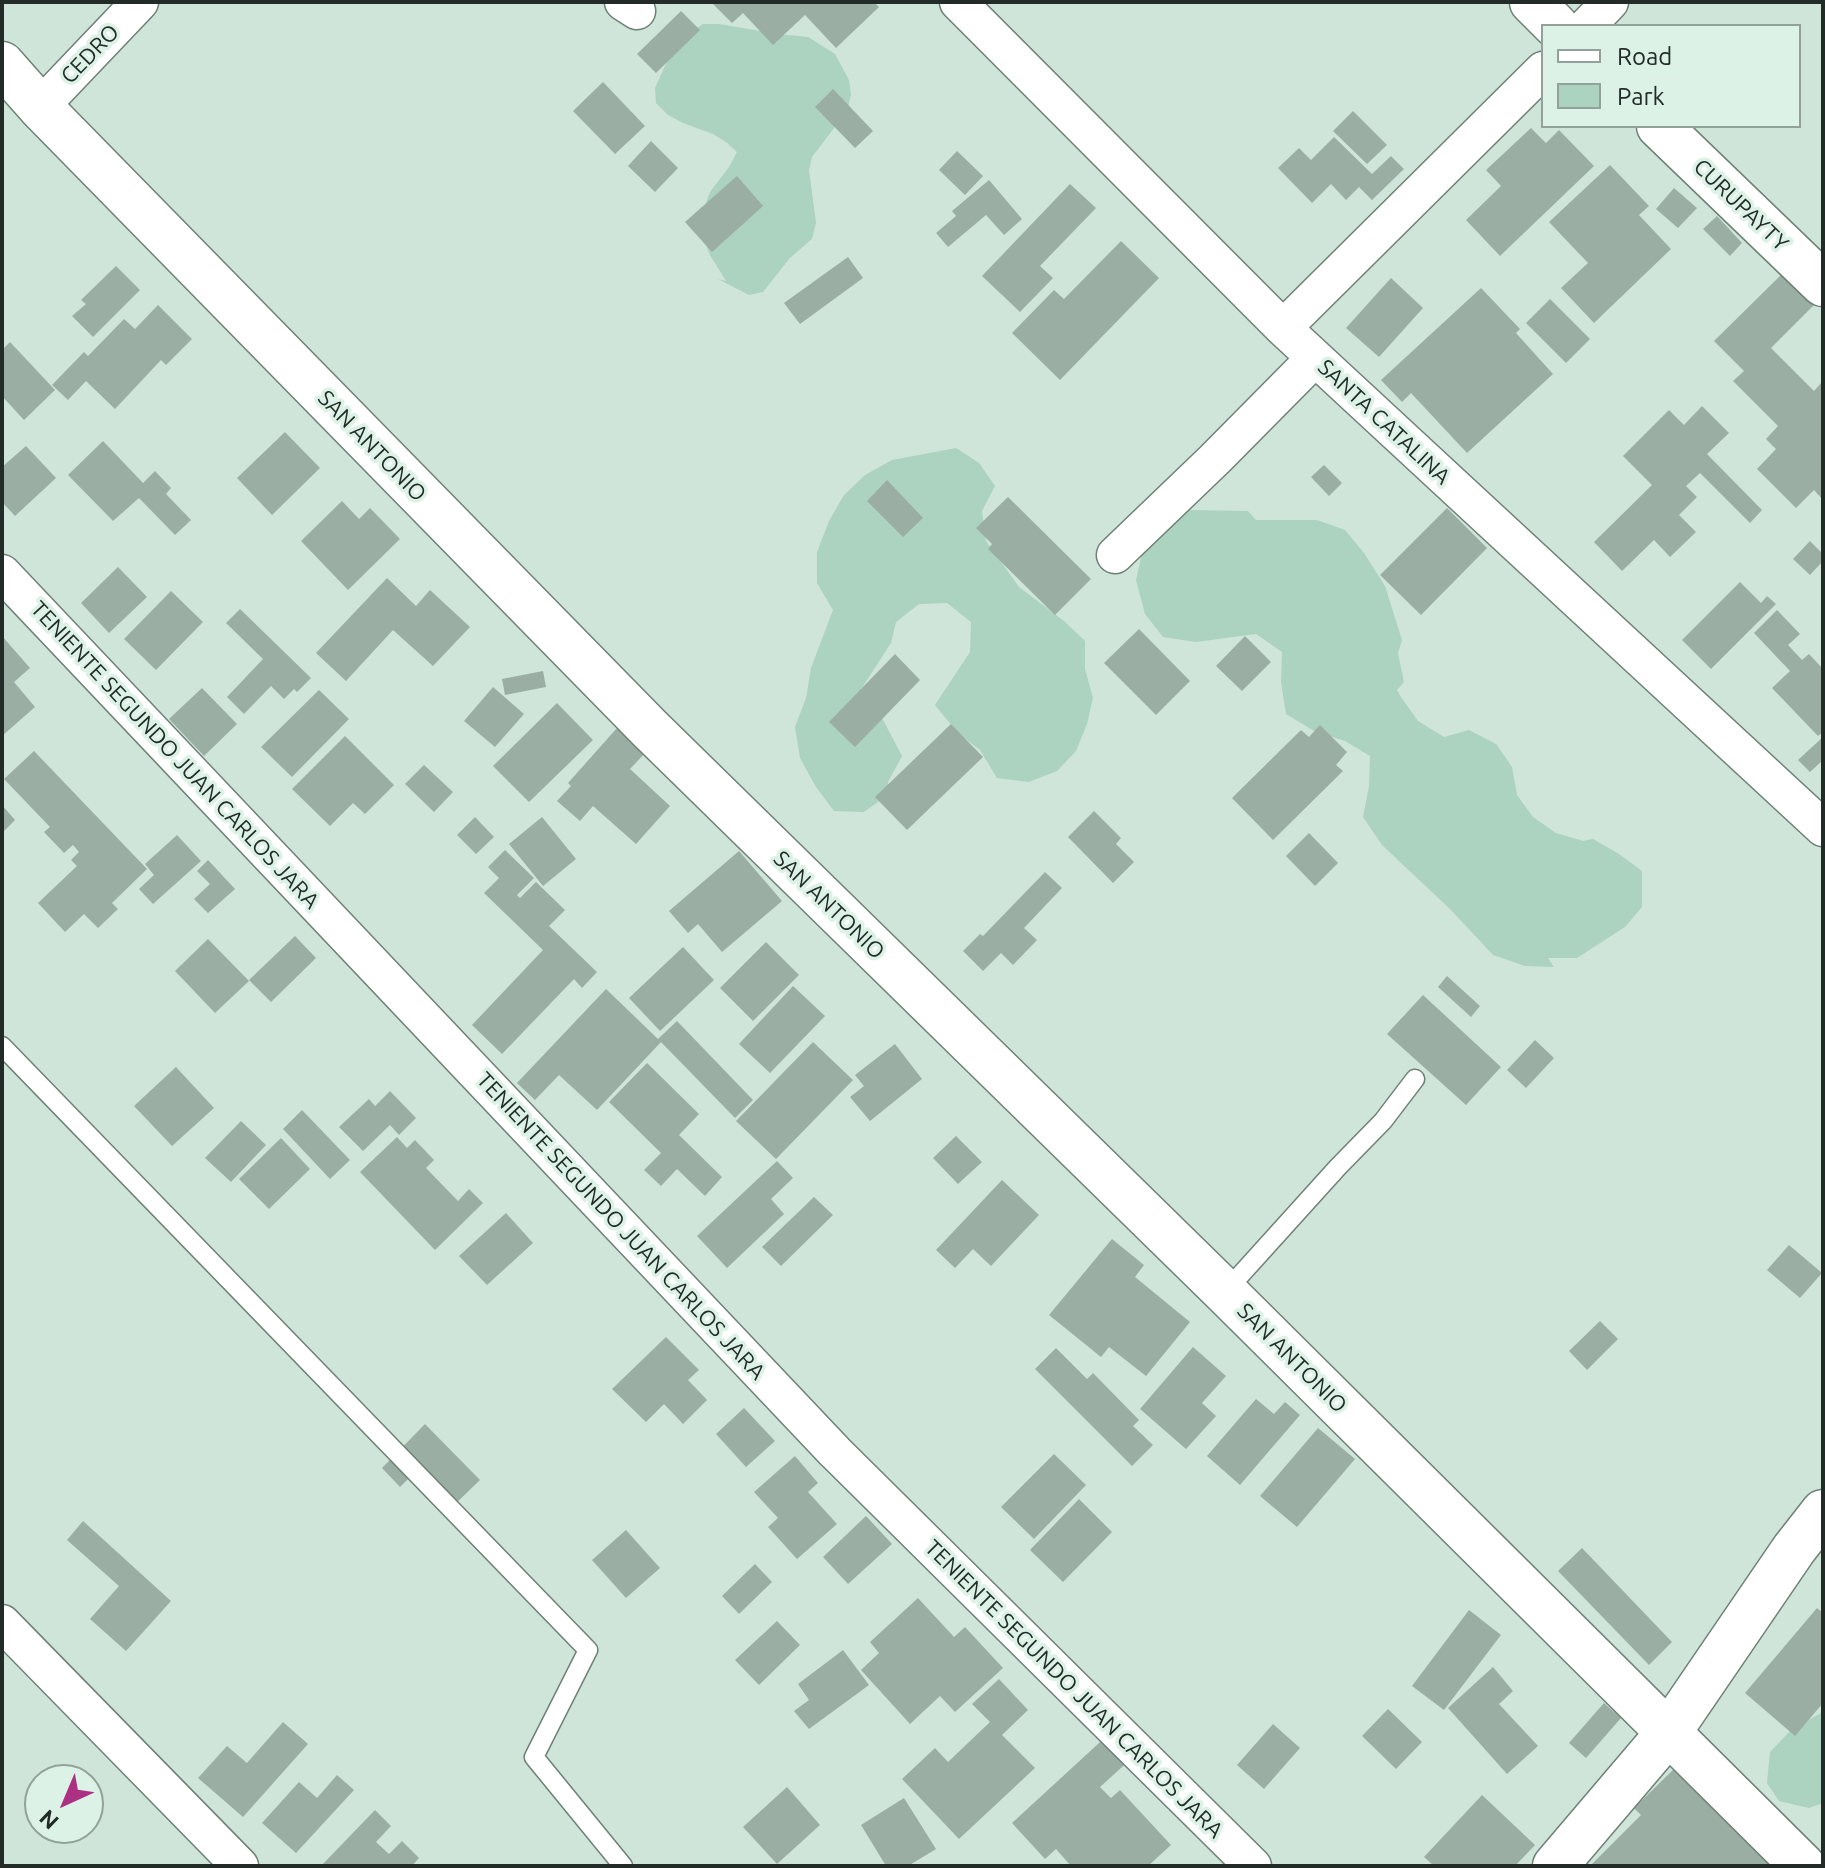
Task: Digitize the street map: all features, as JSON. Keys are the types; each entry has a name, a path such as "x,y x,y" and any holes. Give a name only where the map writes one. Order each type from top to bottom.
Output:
{"street":[{"name":"CEDRO","path":"40,107 140,2"},
{"name":"SANTA CATALINA","path":"958,2 1283,328 1819,818"},
{"path":"1532,2 1554,24"},
{"path":"1589,24 1610,2"},
{"name":"SAN ANTONIO","path":"2,64 40,107 649,728 1225,1292 1803,1866"},
{"path":"1283,328 1541,72"},
{"name":"CURUPAYTY","path":"1661,128 1823,284"},
{"path":"1115,555 1315,358"},
{"name":"TENIENTE SEGUNDO JUAN CARLOS JARA","path":"2,573 835,1452 1253,1866"},
{"path":"1555,1866 1669,1732 1794,1549 1823,1512"},
{"path":"2,1623 240,1866"}],"lane":[{"path":"2,1046 588,1650 534,1757 623,1866"},
{"path":"1225,1292 1383,1121 1415,1079"}],"green space":[{"path":"703,24 808,37 835,54 849,80 851,95 847,111 812,157 809,170 816,223 812,239 790,258 763,292 749,295 718,279 726,281 704,240 704,208 710,192 737,152 713,134 668,115 656,103 655,88 669,57 691,32"},
{"path":"956,448 979,463 995,486 982,511 986,541 1019,587 1085,641 1085,669 1093,698 1087,724 1076,751 1057,771 1029,782 997,778 980,750 957,732 935,705 970,652 971,622 947,603 919,604 896,622 891,643 854,700 881,716 902,756 888,782 889,794 864,812 834,811 800,758 795,727 806,698 811,668 833,610 817,583 817,552 829,521 844,495 865,475 892,460"},
{"path":"1186,510 1248,511 1256,520 1317,520 1345,530 1385,586 1402,640 1398,653 1404,682 1397,690 1401,697 1418,721 1444,737 1469,730 1496,744 1512,767 1517,795 1533,817 1556,833 1583,841 1593,839 1642,871 1642,907 1625,927 1577,958 1548,958 1554,967 1525,966 1493,955 1450,909 1382,845 1363,817 1369,786 1370,756 1345,741 1314,731 1286,714 1281,682 1282,652 1256,634 1196,642 1163,637 1145,614 1136,580 1143,549"},
{"path":"1823,1712 1823,1803 1809,1808 1779,1801 1767,1783 1770,1752 1792,1729"}],"building":[{"path":"711,2 874,2 879,7 836,48 805,15 773,45 743,13 732,23"},
{"path":"681,11 700,30 656,73 637,54"},
{"path":"603,82 645,126 615,154 573,111"},
{"path":"833,89 873,131 855,148 815,107"},
{"path":"1353,111 1387,145 1367,164 1333,131"},
{"path":"1531,128 1546,143 1559,130 1594,166 1500,256 1466,220 1501,186 1486,170"},
{"path":"1334,137 1372,174 1391,156 1404,169 1372,200 1359,187 1346,200 1331,184 1312,203 1278,168 1299,148 1311,160"},
{"path":"651,141 678,168 655,192 628,166"},
{"path":"957,151 983,176 965,195 939,170"},
{"path":"1610,165 1649,206 1639,215 1671,249 1594,323 1561,288 1588,263 1549,222"},
{"path":"737,176 763,206 712,252 685,222"},
{"path":"989,180 1022,219 1004,235 986,215 948,247 936,233 956,216 952,211"},
{"path":"1070,184 1096,208 1040,266 1053,278 1020,312 982,276"},
{"path":"1674,188 1697,208 1678,228 1656,209"},
{"path":"1717,216 1742,243 1730,256 1703,229"},
{"path":"1121,241 1159,278 1060,380 1012,333 1054,290 1064,299"},
{"path":"848,257 863,278 800,324 784,303"},
{"path":"116,266 140,290 93,337 72,316 86,304 81,300"},
{"path":"1782,274 1814,305 1771,348 1814,391 1823,381 1823,500 1814,490 1796,508 1757,469 1776,449 1766,439 1778,426 1733,381 1744,371 1714,341"},
{"path":"1391,278 1423,308 1379,357 1346,328"},
{"path":"1481,288 1520,329 1516,333 1553,374 1467,453 1411,393 1402,402 1381,380"},
{"path":"1550,299 1590,339 1566,363 1526,323"},
{"path":"158,305 192,339 166,365 161,360 115,409 86,381 68,400 52,385 84,352 88,356 124,319 135,329"},
{"path":"10,342 55,390 24,420 2,396 2,350"},
{"path":"1702,406 1729,433 1707,454 1762,510 1750,523 1700,473 1686,486 1697,497 1679,515 1696,532 1670,557 1654,540 1622,571 1594,542 1652,485 1623,456 1669,410 1684,425"},
{"path":"285,432 320,468 272,515 237,478"},
{"path":"103,441 143,483 155,471 171,488 166,494 191,520 175,535 139,498 113,521 68,475"},
{"path":"26,446 56,478 15,516 2,502 2,467"},
{"path":"1324,465 1342,483 1329,496 1311,477"},
{"path":"887,480 923,518 903,537 867,501"},
{"path":"1008,497 1091,579 1055,615 988,549 992,544 976,528"},
{"path":"342,501 359,519 370,508 400,539 348,590 301,541"},
{"path":"1447,508 1487,548 1421,615 1380,575"},
{"path":"1810,541 1823,554 1823,561 1810,575 1793,559"},
{"path":"118,567 147,597 109,633 81,603"},
{"path":"387,578 416,606 430,590 470,627 433,666 393,630 346,681 316,653"},
{"path":"1740,582 1761,603 1767,596 1776,604 1711,669 1682,640"},
{"path":"171,591 203,622 156,670 124,639"},
{"path":"240,609 311,678 297,692 294,689 284,699 271,686 244,714 227,697 263,659 226,623"},
{"path":"1777,610 1800,634 1788,645 1802,660 1809,654 1823,669 1823,732 1818,736 1772,688 1790,671 1754,633"},
{"path":"1139,629 1190,681 1156,715 1104,663"},
{"path":"2,636 30,668 14,682 35,707 2,736"},
{"path":"1245,636 1271,662 1242,691 1216,666"},
{"path":"895,654 920,680 855,747 829,722"},
{"path":"543,671 546,687 505,695 502,679"},
{"path":"493,687 524,714 495,747 464,721"},
{"path":"202,688 237,724 204,756 169,719"},
{"path":"319,690 349,719 292,777 261,747"},
{"path":"557,703 593,740 529,802 493,766"},
{"path":"951,724 983,757 907,830 875,797"},
{"path":"1320,725 1347,752 1336,765 1343,771 1273,840 1232,798 1301,730 1309,737"},
{"path":"617,728 645,753 630,769 670,806 636,844 593,806 580,821 557,801 571,786 568,783"},
{"path":"345,736 394,785 365,814 353,803 330,826 292,789"},
{"path":"1823,737 1823,760 1810,772 1798,760"},
{"path":"34,751 147,869 112,903 118,909 98,928 84,914 65,932 38,903 77,866 71,860 79,852 73,845 64,853 44,832 50,827 4,779"},
{"path":"424,765 453,792 434,812 405,784"},
{"path":"2,805 15,820 2,833"},
{"path":"1094,811 1121,838 1116,844 1134,862 1113,883 1068,837"},
{"path":"475,817 494,837 476,854 457,835"},
{"path":"542,817 576,859 543,886 509,844"},
{"path":"1309,833 1338,863 1315,886 1286,856"},
{"path":"177,835 201,861 153,904 139,889 154,875 145,864"},
{"path":"505,850 534,878 517,895 520,898 536,882 565,910 549,926 597,972 582,988 574,979 502,1054 472,1025 543,950 484,893 499,878 488,867"},
{"path":"739,851 782,901 722,952 698,924 688,933 669,911"},
{"path":"208,860 235,889 208,913 194,899 210,884 197,871"},
{"path":"1045,872 1062,888 1024,928 1037,940 1013,965 1001,953 983,971 963,951 980,934 983,936"},
{"path":"295,936 316,958 271,1002 249,980"},
{"path":"208,939 249,981 215,1013 175,971"},
{"path":"766,942 799,975 753,1021 720,988"},
{"path":"683,947 714,980 660,1031 629,998"},
{"path":"1447,976 1480,1006 1471,1017 1438,987"},
{"path":"793,986 825,1016 770,1073 739,1044"},
{"path":"606,989 658,1039 677,1021 753,1100 735,1118 661,1042 597,1110 559,1075 535,1100 517,1083"},
{"path":"1423,995 1501,1067 1466,1105 1387,1034"},
{"path":"1535,1040 1554,1058 1526,1088 1507,1070"},
{"path":"813,1042 853,1080 776,1159 736,1121"},
{"path":"895,1044 922,1079 870,1121 850,1097 864,1086 855,1075"},
{"path":"647,1063 699,1114 679,1135 722,1177 705,1196 677,1169 661,1186 644,1170 661,1153 609,1102"},
{"path":"176,1067 214,1108 172,1146 134,1106"},
{"path":"390,1091 416,1118 399,1135 390,1125 363,1151 339,1127 369,1099 375,1106"},
{"path":"302,1110 350,1160 330,1179 283,1129"},
{"path":"241,1121 266,1145 231,1182 205,1158"},
{"path":"956,1136 982,1162 958,1184 933,1158"},
{"path":"397,1137 407,1148 415,1140 434,1160 426,1168 458,1201 469,1189 483,1203 435,1250 360,1172"},
{"path":"281,1138 310,1169 269,1209 239,1179"},
{"path":"777,1161 793,1178 771,1199 784,1214 727,1268 697,1236"},
{"path":"1002,1180 1039,1215 991,1266 973,1249 955,1268 936,1250"},
{"path":"814,1197 833,1215 781,1266 762,1247"},
{"path":"506,1213 533,1243 487,1285 459,1256"},
{"path":"1112,1239 1144,1265 1135,1277 1190,1322 1146,1376 1109,1347 1101,1357 1049,1315"},
{"path":"1789,1245 1822,1273 1800,1298 1767,1270"},
{"path":"1600,1321 1618,1339 1587,1370 1569,1351"},
{"path":"666,1337 699,1370 688,1380 707,1400 683,1424 664,1404 646,1422 612,1389"},
{"path":"1193,1347 1226,1376 1202,1403 1216,1416 1186,1449 1140,1409"},
{"path":"1056,1348 1087,1379 1093,1373 1139,1420 1133,1426 1153,1445 1132,1466 1035,1369"},
{"path":"1256,1399 1274,1414 1285,1402 1300,1415 1240,1485 1207,1456"},
{"path":"744,1408 775,1441 746,1467 716,1434"},
{"path":"425,1424 480,1480 450,1509 414,1473 400,1487 382,1468"},
{"path":"1318,1428 1355,1459 1297,1527 1260,1496"},
{"path":"1054,1454 1086,1485 1034,1539 1001,1507"},
{"path":"795,1456 818,1483 808,1492 837,1524 797,1559 768,1527 778,1518 754,1492"},
{"path":"1079,1499 1112,1532 1063,1582 1030,1550"},
{"path":"866,1516 892,1544 848,1584 823,1557"},
{"path":"83,1521 171,1601 126,1651 90,1619 119,1586 67,1540"},
{"path":"626,1530 660,1568 626,1598 592,1560"},
{"path":"1582,1548 1672,1642 1649,1665 1558,1571"},
{"path":"755,1564 772,1582 739,1614 722,1596"},
{"path":"918,1598 954,1637 965,1627 1003,1668 955,1712 940,1696 910,1724 861,1670 879,1653 870,1642"},
{"path":"1817,1608 1823,1613 1823,1703 1795,1736 1745,1693"},
{"path":"1469,1610 1501,1635 1444,1710 1412,1686"},
{"path":"777,1621 800,1645 759,1685 735,1660"},
{"path":"843,1650 869,1685 809,1729 794,1711 809,1700 798,1684"},
{"path":"1493,1667 1513,1691 1499,1704 1538,1746 1507,1774 1448,1708"},
{"path":"999,1679 1028,1710 1002,1735 1035,1768 959,1839 902,1779 935,1748 948,1762 990,1722 972,1704"},
{"path":"1604,1703 1621,1718 1586,1758 1569,1743"},
{"path":"1388,1709 1422,1742 1396,1769 1362,1736"},
{"path":"283,1722 308,1744 243,1817 198,1778 227,1746 247,1763"},
{"path":"1273,1724 1300,1748 1264,1789 1237,1765"},
{"path":"1111,1732 1133,1757 1100,1787 1111,1798 1120,1790 1171,1845 1148,1866 1071,1866 1056,1849 1045,1859 1012,1823"},
{"path":"1676,1767 1773,1866 1590,1866 1641,1815 1634,1808"},
{"path":"337,1775 354,1790 296,1853 262,1823 299,1782 317,1798"},
{"path":"787,1787 820,1825 777,1864 743,1827"},
{"path":"1482,1795 1535,1845 1515,1866 1434,1866 1424,1857"},
{"path":"904,1798 936,1849 908,1866 886,1866 861,1825"},
{"path":"375,1810 391,1826 376,1842 389,1854 402,1841 419,1858 412,1866 321,1866"}]}
